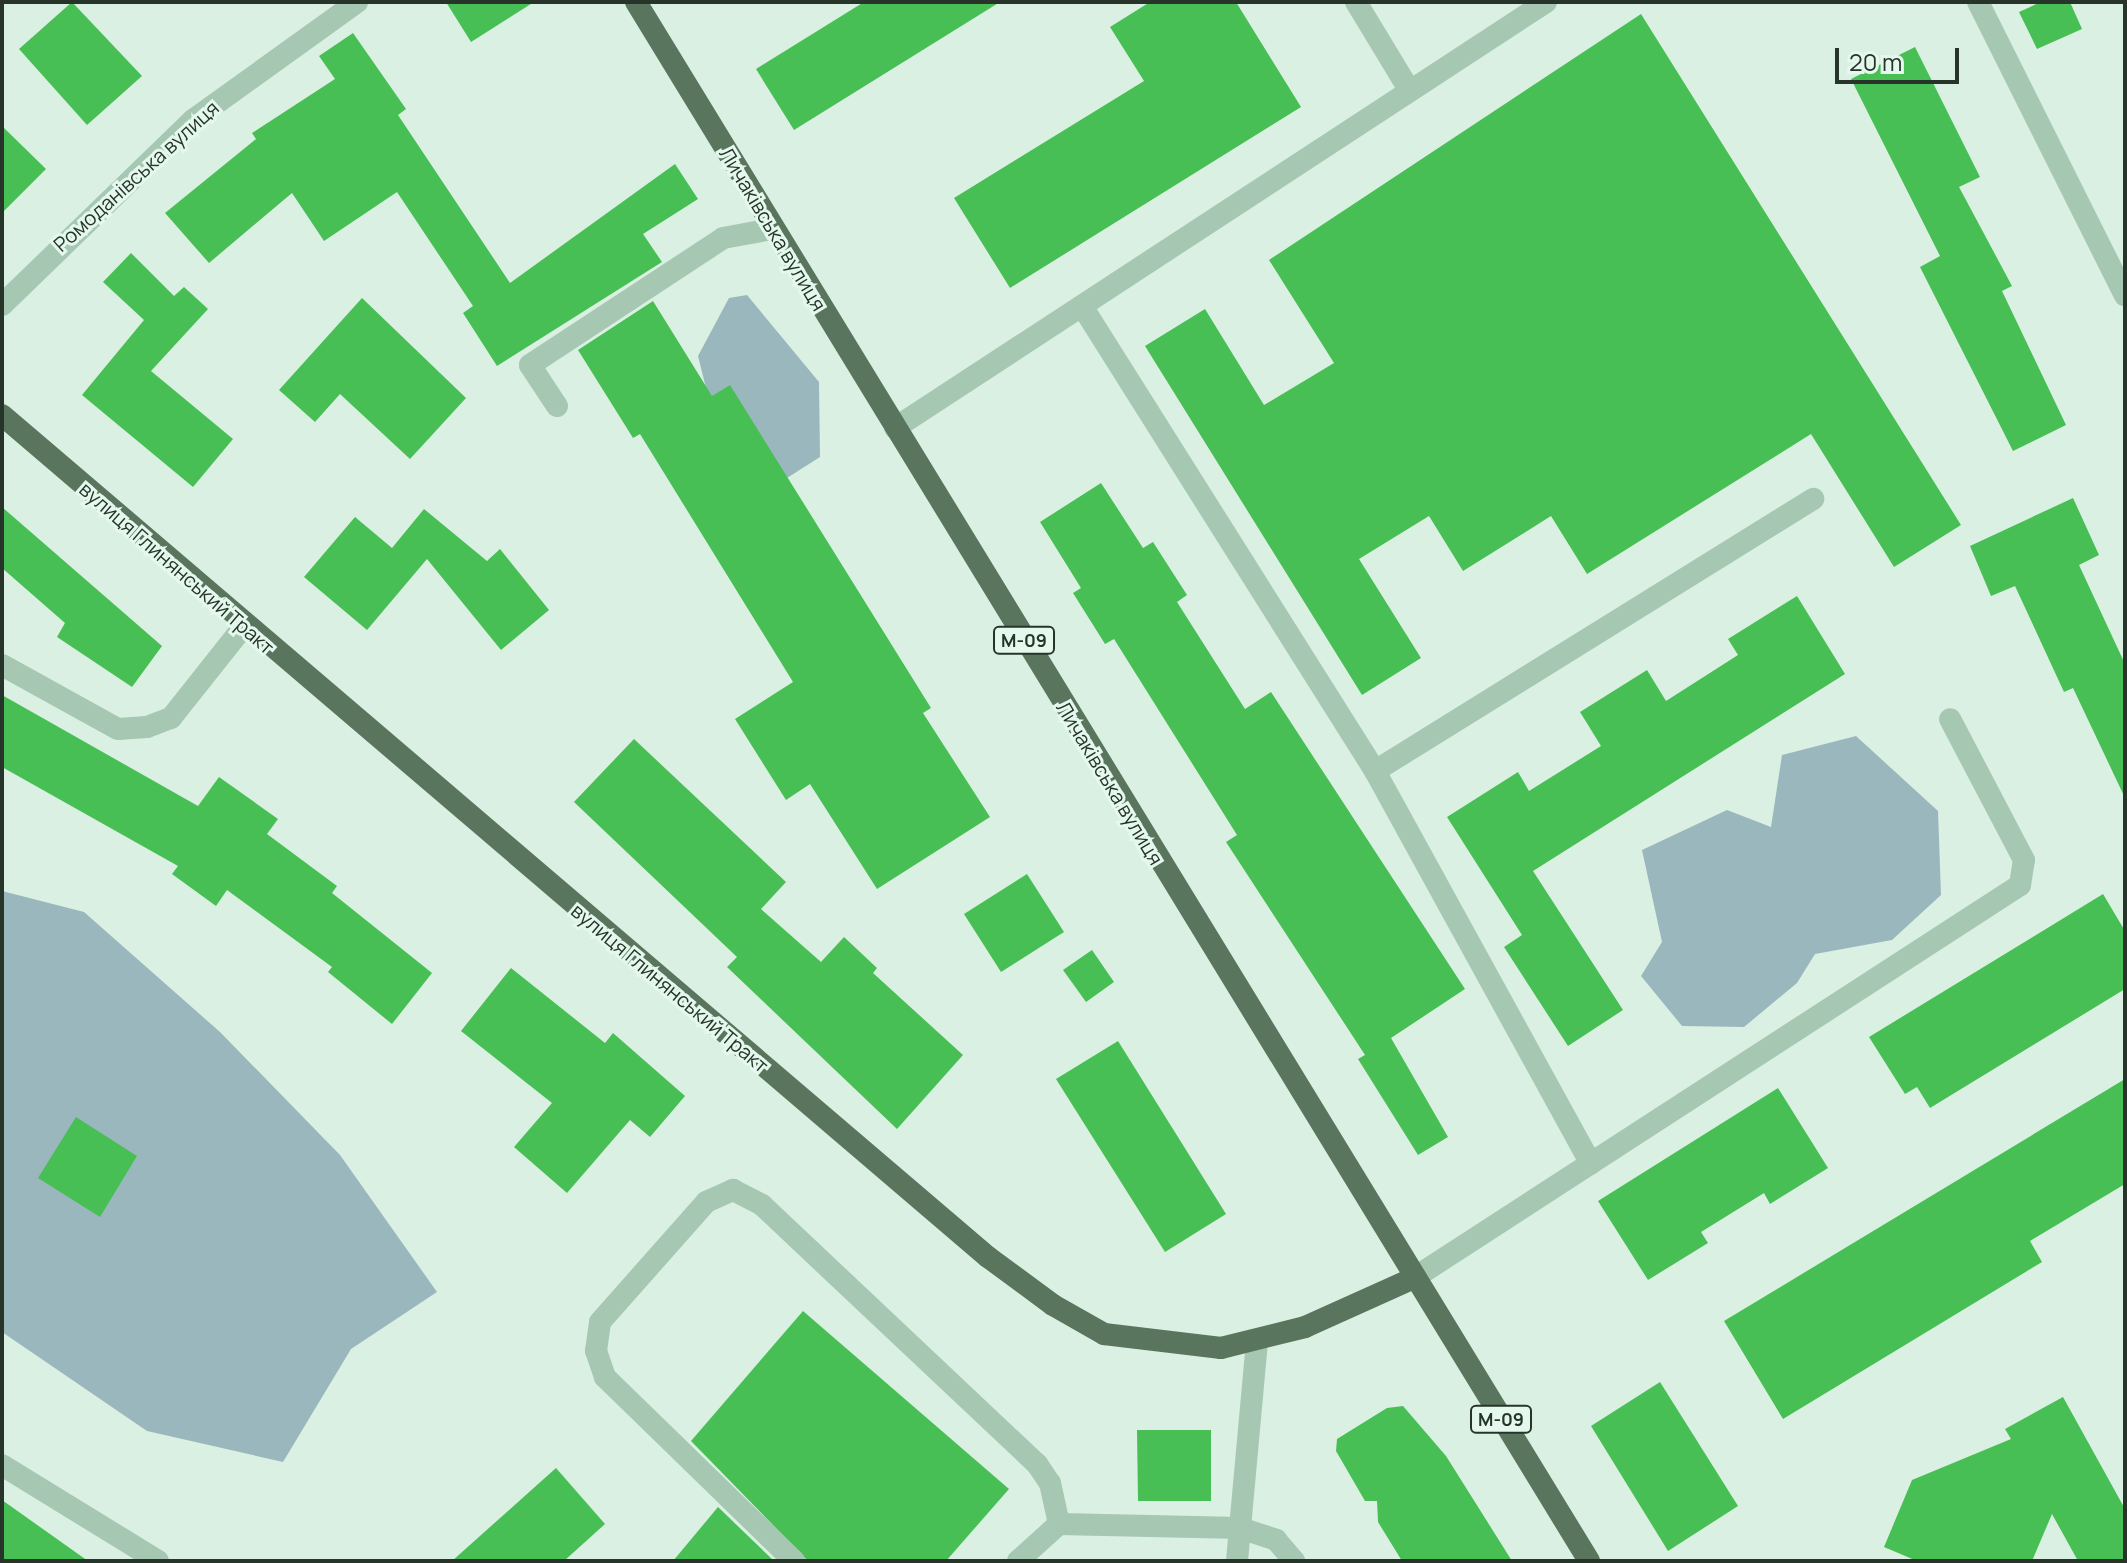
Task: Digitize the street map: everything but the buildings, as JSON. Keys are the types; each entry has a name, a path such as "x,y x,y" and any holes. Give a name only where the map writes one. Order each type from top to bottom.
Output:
{"main road":[{"name":"Личаківська вулиця","path":"636,2 1589,1561"},
{"name":"вулиця Глинянський Тракт","path":"2,415 244,626 988,1257 1053,1305 1104,1334 1151,1344 1198,1349 1257,1341 1339,1314 1414,1278"}],"street":[{"name":"Ромоданівська вулиця","path":"2,305 193,120 357,2"},
{"path":"1356,2 1410,91"},
{"path":"895,428 1546,2"},
{"path":"1978,2 2125,295"},
{"path":"557,406 530,365 723,238 772,229"},
{"path":"1082,306 1375,771 1591,1164"},
{"path":"1375,771 1813,499"},
{"path":"2,665 118,729 147,727 171,718 244,626"},
{"path":"1414,1278 2020,885 2024,860 1950,719"},
{"path":"794,1561 605,1377 596,1351 600,1322 706,1202 733,1190 762,1205 1037,1464 1050,1483 1059,1524"},
{"path":"1237,1561 1257,1341"},
{"path":"2,1465 148,1558"},
{"path":"1059,1524 1095,1530 1240,1528 1276,1540 1294,1561"},
{"path":"1018,1561 1059,1524"}],"shaded area":[{"path":"747,295 819,382 820,457 776,485 706,388 698,356 729,298"},
{"path":"1856,736 1938,811 1941,895 1892,940 1815,954 1797,983 1744,1027 1682,1026 1641,976 1662,942 1642,850 1727,810 1771,827 1782,755"},
{"path":"2,891 84,912 220,1032 340,1155 437,1292 351,1349 283,1462 147,1431 2,1332"}]}
